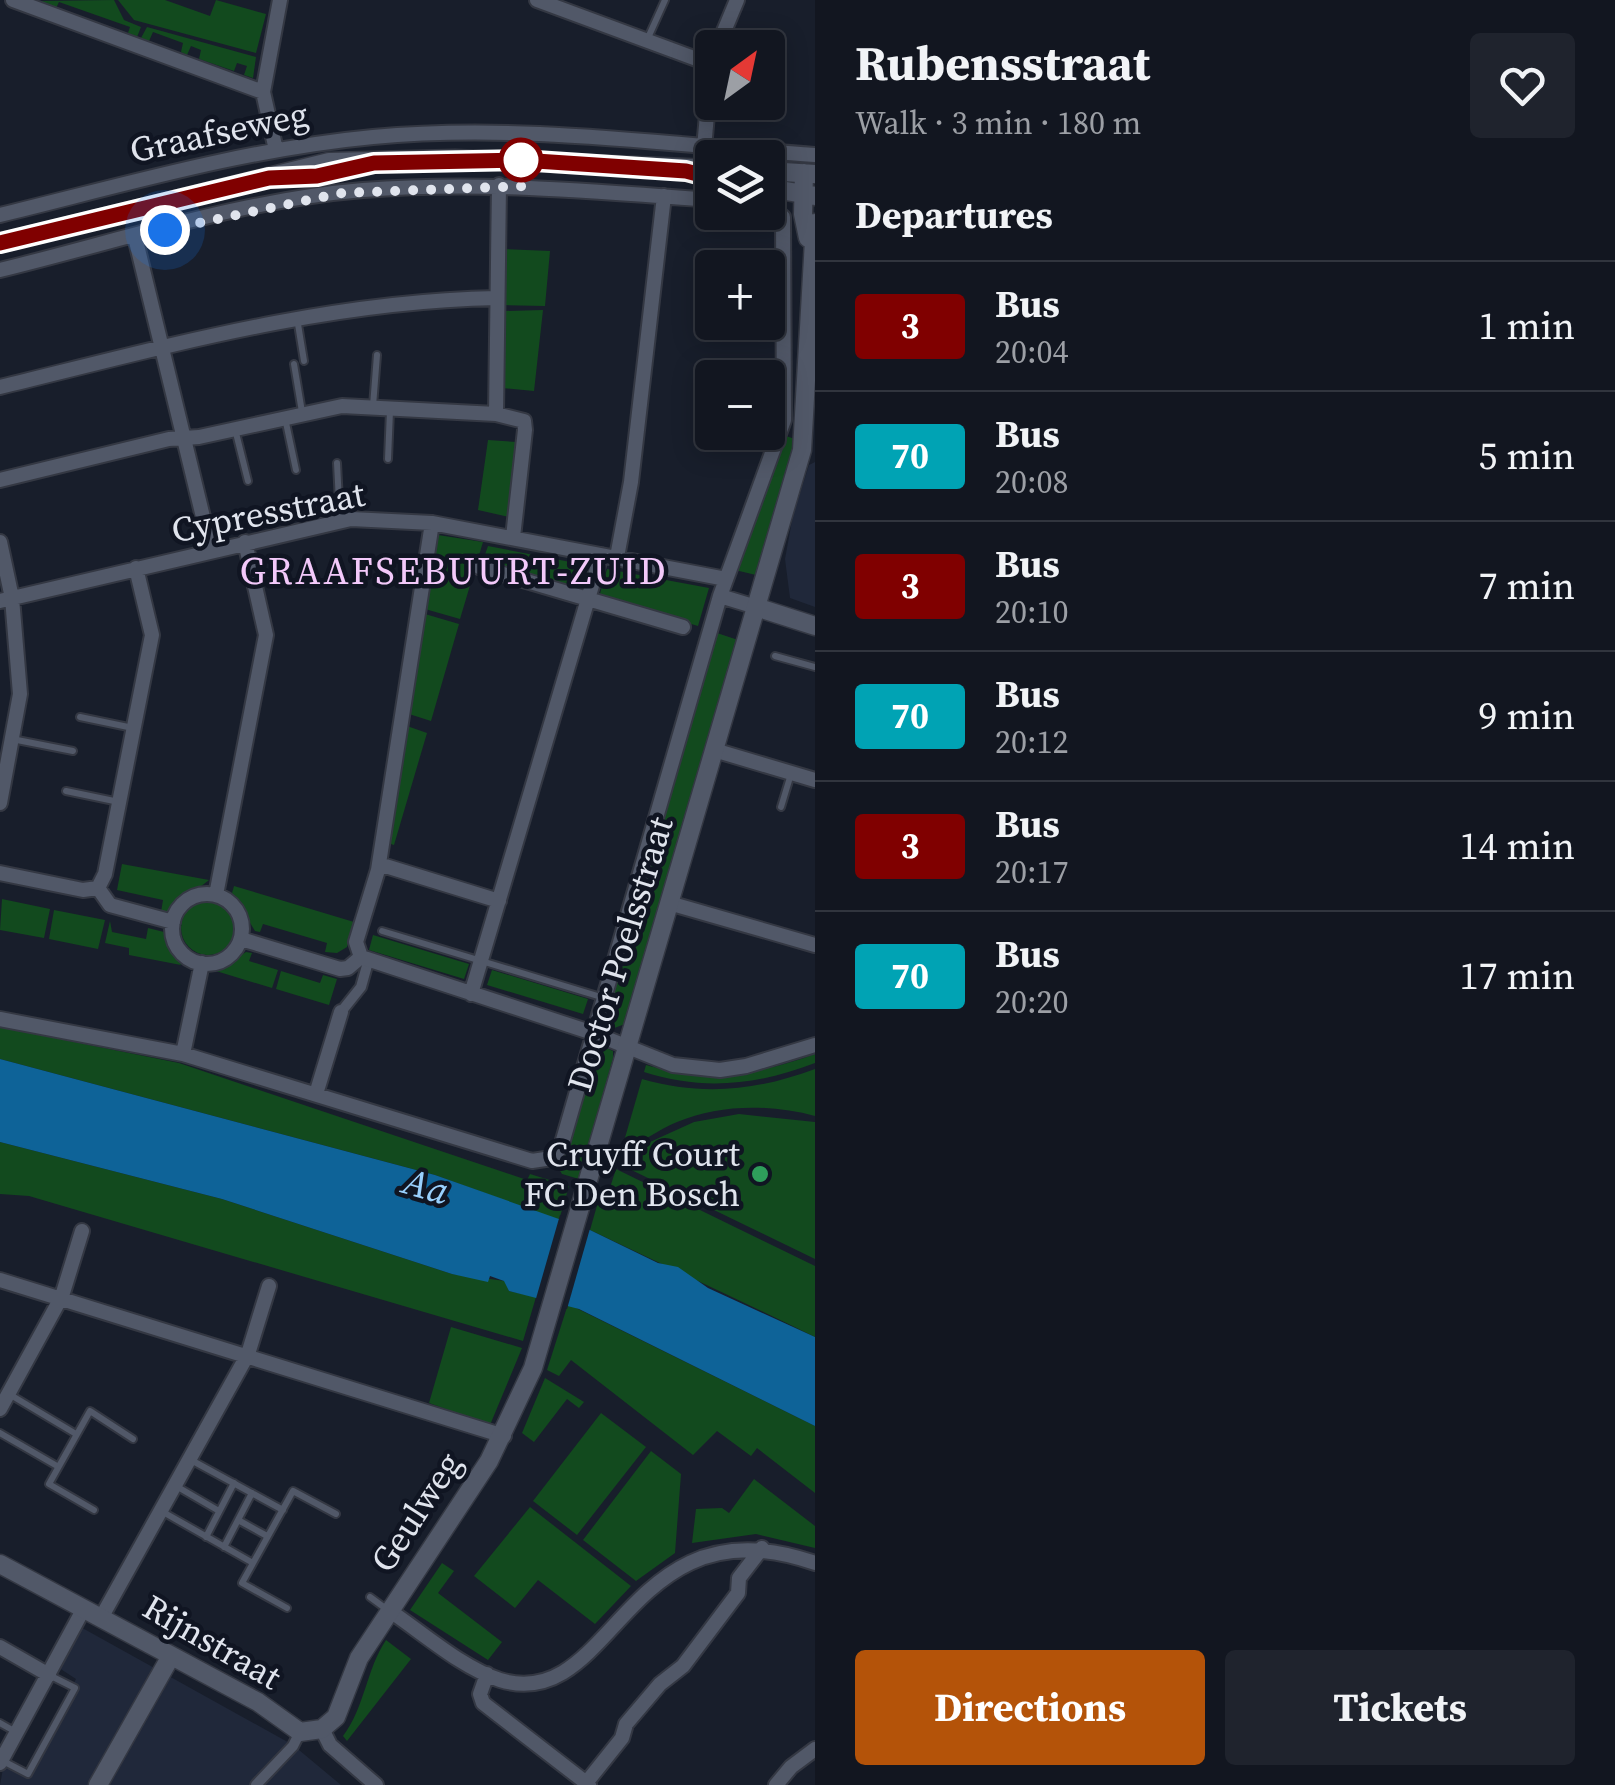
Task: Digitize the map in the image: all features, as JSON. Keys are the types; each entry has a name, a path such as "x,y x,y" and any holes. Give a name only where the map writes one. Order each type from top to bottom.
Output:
{"street":[{"path":"12,0 263,92"},
{"path":"276,150 263,92 280,0"},
{"path":"537,0 695,56"},
{"path":"725,30 738,0"},
{"name":"Graafseweg","path":"0,215 276,150 375,137 514,132 695,147"},
{"path":"454,133 455,159"},
{"name":"Graafseweg","path":"785,162 815,155"},
{"name":"Graafseweg","path":"0,243 269,178 317,176 374,163 455,159 695,170"},
{"name":"Graafseweg","path":"785,170 810,174"},
{"name":"Graafseweg","path":"686,171 695,173"},
{"path":"810,174 811,258"},
{"name":"Graafseweg","path":"785,179 809,195"},
{"path":"496,414 499,185"},
{"path":"0,270 320,196 499,185 695,199"},
{"path":"617,557 632,482 664,196"},
{"path":"811,258 815,223"},
{"path":"135,237 211,550"},
{"path":"785,263 811,258"},
{"name":"Doctor Poelsstraat","path":"546,1320 802,450 811,258"},
{"path":"0,387 296,317 360,306 497,298"},
{"name":"Doctor Poelsstraat","path":"316,1094 542,1162 552,1158 561,1147 720,596 784,420 785,340"},
{"path":"0,480 302,412 390,406 496,414 524,421 512,537"},
{"name":"Cypresstraat","path":"6,600 340,521 432,523 726,579"},
{"path":"0,1019 182,1054 316,1094 341,1012 360,987 364,959 356,942 379,864 432,523"},
{"path":"0,542 20,694 0,803"},
{"path":"216,895 266,635 245,542"},
{"path":"472,994 601,555"},
{"path":"98,888 105,874 152,635 136,568"},
{"path":"479,568 683,627"},
{"path":"720,596 815,626"},
{"path":"714,750 815,780"},
{"path":"379,864 499,900"},
{"path":"0,873 83,890 98,888"},
{"path":"98,888 110,905 173,922"},
{"path":"216,895 226,899 240,917 240,940 226,958 202,963 176,944 173,922 189,899 216,895"},
{"path":"670,902 815,945"},
{"path":"240,940 340,969 364,959 593,1033 673,1065 720,1070 780,1059 815,1046"},
{"path":"182,1054 202,963"},
{"path":"0,1408 62,1296 82,1231"},
{"path":"0,1280 62,1296 504,1436"},
{"path":"102,1618 248,1354 269,1286"},
{"name":"Geulweg","path":"322,1729 336,1718 359,1658 504,1436 532,1368 546,1320"},
{"path":"487,1674 480,1694 483,1702 588,1784 622,1738 626,1724 660,1684 684,1666 738,1594 739,1578 762,1548"},
{"path":"390,1611 487,1674 517,1683 552,1679 581,1660 642,1594 684,1562 713,1552 762,1548 815,1562"},
{"name":"Rijnstraat","path":"0,1564 258,1702 300,1732 322,1729"},
{"path":"1,1762 84,1610"},
{"path":"0,1647 49,1674"},
{"path":"100,1785 171,1656"},
{"path":"322,1729 330,1745 376,1785"},
{"path":"256,1785 300,1732"},
{"path":"776,1785 790,1767 815,1749"},
{"path":"561,1785 571,1771"}],"lane":[{"path":"646,41 665,0"},
{"path":"296,317 304,361"},
{"path":"373,406 377,354"},
{"path":"294,364 302,412"},
{"path":"388,460 390,406"},
{"path":"285,416 296,470"},
{"path":"235,429 248,480"},
{"path":"337,463 340,521"},
{"path":"775,656 815,667"},
{"path":"80,718 134,728"},
{"path":"12,739 73,751"},
{"path":"782,807 791,773"},
{"path":"66,791 119,802"},
{"path":"382,932 602,998"},
{"path":"8,1394 76,1434"},
{"path":"94,1510 48,1484 57,1466 90,1411 133,1439"},
{"path":"0,1433 57,1466"},
{"path":"190,1459 283,1510"},
{"path":"206,1536 234,1483"},
{"path":"175,1485 219,1511"},
{"path":"287,1608 242,1582 294,1490 336,1514"},
{"path":"224,1547 252,1493"},
{"path":"160,1511 253,1563"},
{"path":"238,1520 268,1537"},
{"path":"370,1597 390,1611"},
{"path":"1,1762 28,1774 66,1706 75,1688 49,1674"},
{"path":"0,1723 17,1733"}],"shaded area":[{"path":"815,462 815,607 790,598 785,559 793,515 809,465"},
{"path":"77,1625 293,1745 341,1785 0,1785 4,1763 26,1772 76,1679 56,1666"}],"green space":[{"path":"114,0 124,20 141,27 137,37 128,33 130,27 59,2 56,8 38,1"},
{"path":"118,0 165,0 210,16 216,0 266,14 256,53 134,20"},
{"path":"147,27 256,57 253,78 244,75 247,66 237,63 234,71 199,59 201,50 191,46 187,55 181,52 183,43 153,32 149,41 141,38"},
{"path":"503,249 550,251 545,306 502,305"},
{"path":"543,310 534,391 502,388 504,311"},
{"path":"785,439 795,439 795,448 756,575 735,570 781,450 785,450"},
{"path":"488,440 517,442 509,517 478,510"},
{"path":"438,535 483,542 460,619 425,609"},
{"path":"488,546 586,565 578,590 482,563"},
{"path":"607,569 709,588 698,626 599,597"},
{"path":"425,614 459,624 431,721 409,714"},
{"path":"717,633 738,640 625,1024 609,1030 603,1019"},
{"path":"407,726 427,733 394,845 388,843"},
{"path":"122,864 209,880 167,913 161,912 163,900 117,890"},
{"path":"234,886 354,922 347,947 337,953 325,952 327,943 263,924 260,932 255,931 232,893"},
{"path":"2,899 50,909 44,938 0,930"},
{"path":"208,901 227,909 235,928 227,947 208,955 189,947 181,928 189,909"},
{"path":"54,910 105,920 98,949 49,939"},
{"path":"110,921 112,932 146,939 148,928 164,932 181,965 129,955 129,948 105,943"},
{"path":"373,935 469,964 464,979 369,950"},
{"path":"246,952 252,953 249,961 278,970 272,988 216,971"},
{"path":"492,970 588,999 583,1014 487,985"},
{"path":"281,971 320,983 323,975 337,979 329,1005 276,989"},
{"path":"0,1027 179,1063 527,1180 530,1174 569,1186 559,1220 435,1175 0,1059"},
{"path":"595,1048 613,1051 613,1058 579,1179 562,1174 556,1164"},
{"path":"815,1054 815,1063 751,1081 688,1082 644,1072 646,1065 689,1073 731,1074"},
{"path":"815,1069 815,1116 781,1109 728,1109 693,1116 622,1148 642,1079 686,1088 729,1089"},
{"path":"739,1114 815,1122 815,1259 617,1163 619,1156 694,1122"},
{"path":"0,1142 222,1199 452,1274 505,1281 509,1291 536,1297 523,1341 29,1196 0,1194"},
{"path":"616,1169 815,1266 815,1337 590,1230 600,1195 607,1197"},
{"path":"568,1304 815,1426 815,1493 757,1448 751,1456 717,1431 693,1455 571,1360 559,1376 547,1370"},
{"path":"451,1327 522,1348 490,1425 429,1403"},
{"path":"545,1378 584,1402 579,1408 567,1399 534,1442 522,1433"},
{"path":"601,1413 646,1447 577,1535 533,1501"},
{"path":"651,1451 681,1474 675,1553 636,1581 583,1540"},
{"path":"754,1479 815,1526 815,1548 756,1534 692,1543 696,1509 722,1508 729,1513"},
{"path":"530,1507 631,1586 595,1624 538,1580 515,1608 474,1576"},
{"path":"442,1563 454,1571 438,1593 502,1642 488,1660 410,1610"},
{"path":"386,1640 411,1659 347,1741 343,1736"}],"water":[{"name":"Aa","path":"0,1059 435,1175 590,1230 658,1263 678,1267 708,1288 815,1337 815,1426 579,1309 509,1291 504,1281 490,1276 488,1282 452,1274 222,1199 0,1142"}],"pier":[{"path":"560,1215 591,1225 567,1309 535,1302"}],"bus line":[{"name":"3","path":"0,243 269,178 317,176 374,163 521,160 695,174"}],"place":[{"name":"Cruyff Court FC Den Bosch","path":"760,1174"}],"district":[{"name":"GRAAFSEBUURT-ZUID","path":"454,571"}],"route":[{"path":"165,230 255,208 363,190 528,186 521,160"}]}
